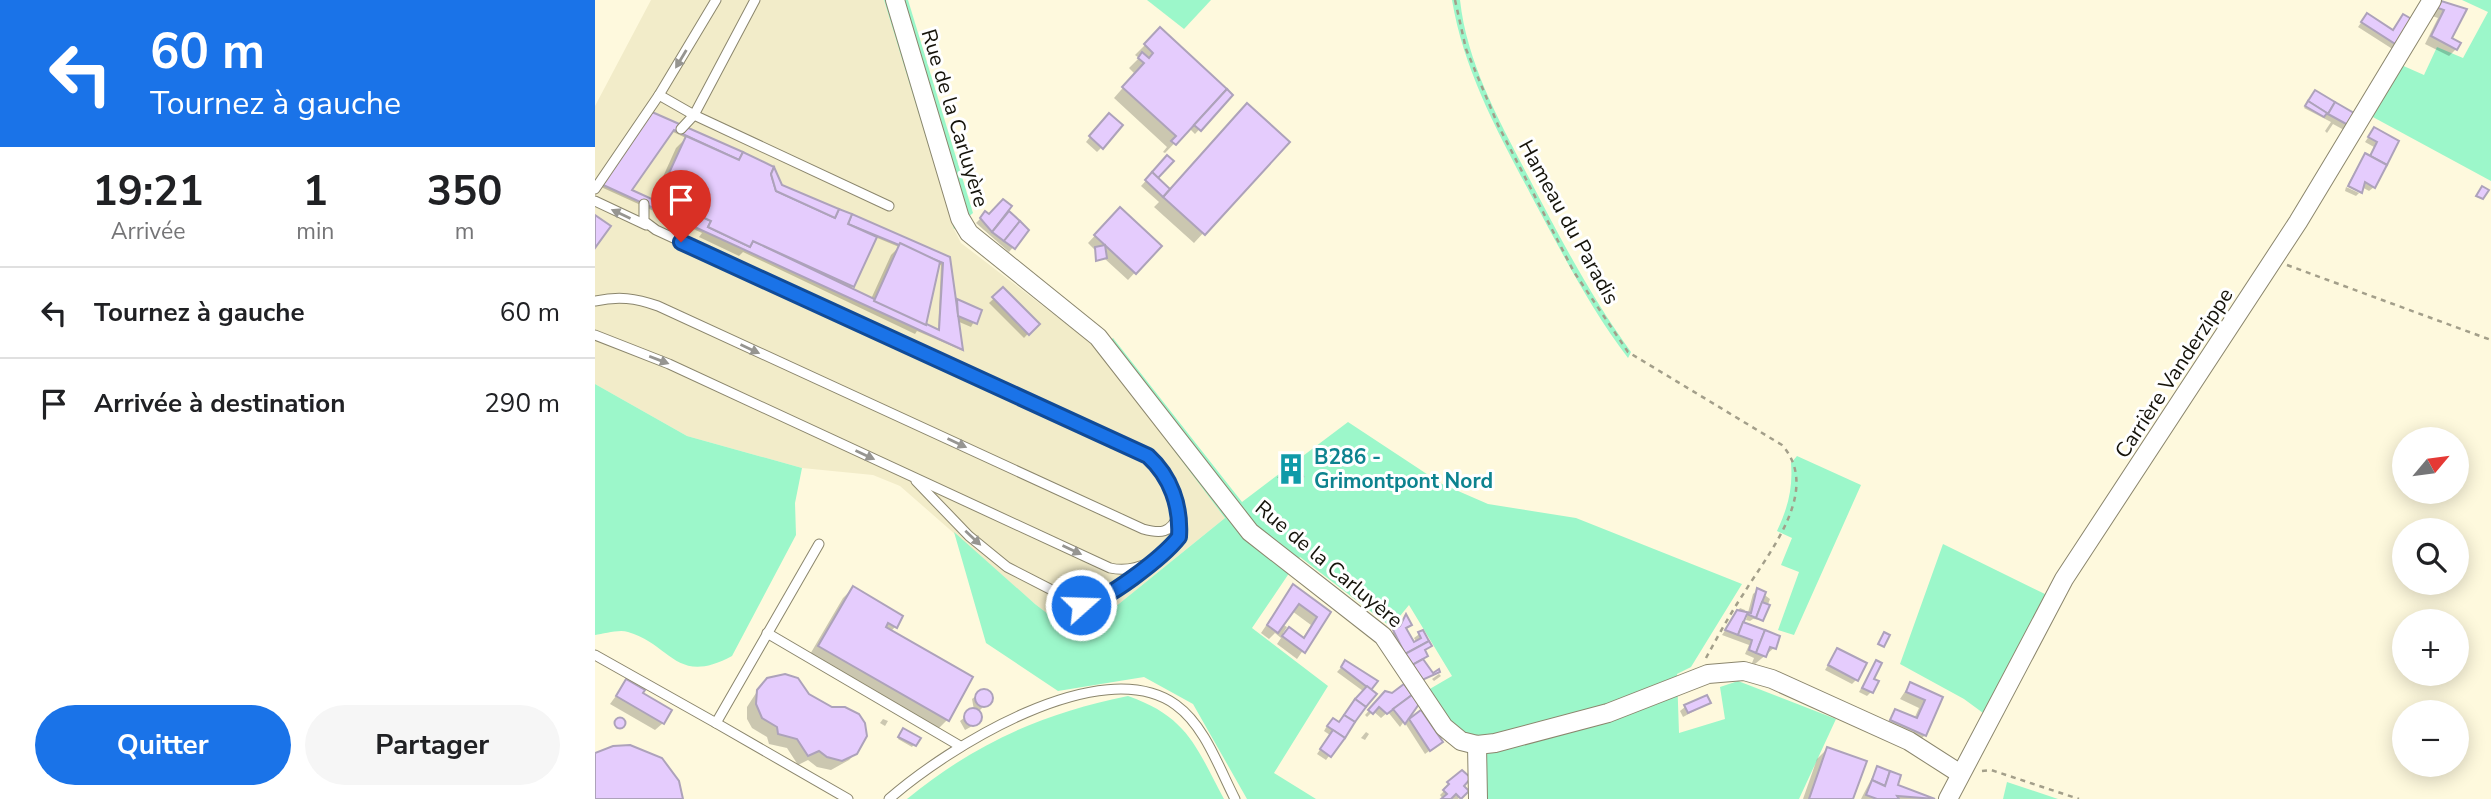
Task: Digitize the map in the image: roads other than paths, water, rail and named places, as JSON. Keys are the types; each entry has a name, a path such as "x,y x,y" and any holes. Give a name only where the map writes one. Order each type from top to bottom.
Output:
{"street":[{"name":"Rue de la Carluyère","path":"895,0 960,218 969,233 1098,337 1250,531 1374,628 1392,647 1444,727 1461,741 1478,745"},
{"name":"Carrière Vanderzippe","path":"1959,773 2064,579 2274,261 2432,0"},
{"path":"1478,799 1478,745 1608,713 1694,679 1731,671 1772,679 1909,741 1959,773 1948,799"}],"lane":[{"path":"595,189 659,95 716,0"},
{"path":"681,129 694,115 755,0"},
{"path":"659,95 694,115 889,206"},
{"path":"595,201 1148,456 1168,480 1178,515 1179,537 1171,547 1113,593 1090,604 1081,605 1007,567 969,536 906,474"},
{"path":"644,204 642,213 648,226"},
{"path":"595,301 620,296 658,306 1143,529 1165,532 1172,528 1178,515"},
{"path":"595,335 669,364 1110,568 1134,569 1151,561"},
{"path":"716,723 819,544"},
{"path":"768,633 960,746"},
{"path":"595,655 848,799"},
{"path":"889,799 925,769 960,746 1018,717 1059,702 1104,691 1142,690 1174,704 1188,717 1203,738 1235,799"}],"place":[{"name":"B286 - Grimontpont Nord","path":"1291,469"}]}
